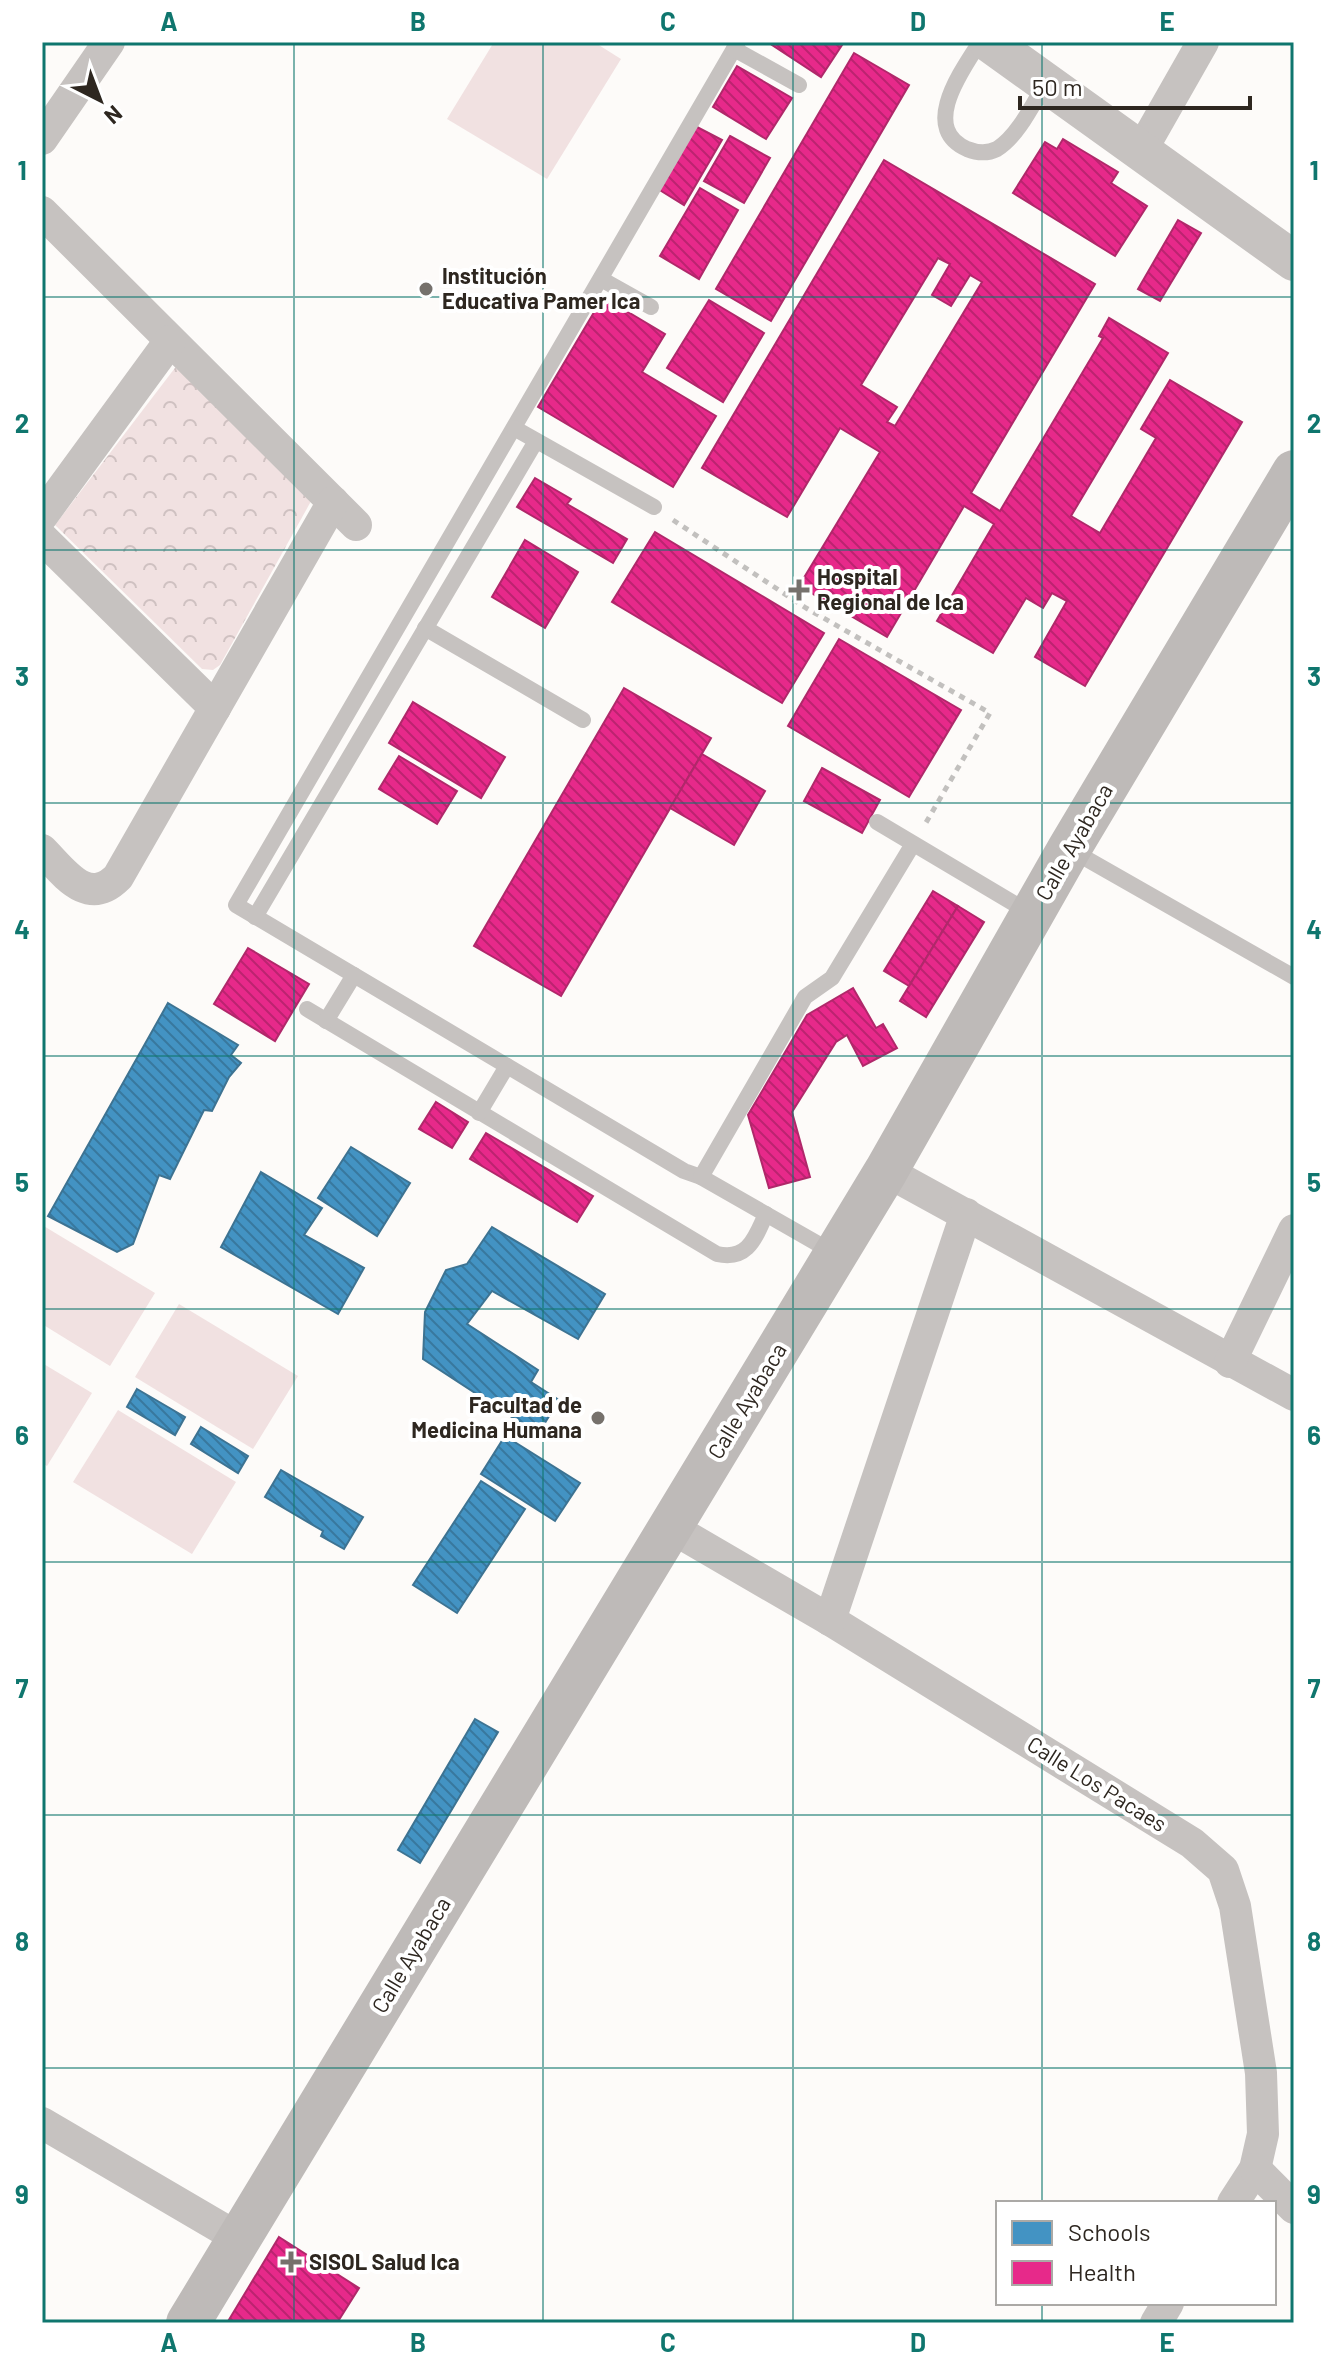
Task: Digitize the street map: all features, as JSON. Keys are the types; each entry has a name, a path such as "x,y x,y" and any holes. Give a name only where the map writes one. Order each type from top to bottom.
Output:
{"main road":[{"name":"Calle Ayabaca","path":"188,2323 886,1171 1069,849 1294,472"}],"street":[{"path":"42,139 109,42"},
{"path":"989,42 1294,261"},
{"path":"1141,151 1203,42"},
{"path":"42,212 356,525"},
{"path":"42,516 170,341"},
{"path":"42,850 83,887 93,890 111,884 118,877 333,502"},
{"path":"42,538 215,708"},
{"path":"886,1171 1294,1395"},
{"path":"830,1620 966,1214"},
{"path":"1230,1362 1294,1230"},
{"name":"Calle Los Pacaes","path":"670,1527 830,1620 1192,1843 1223,1870 1235,1906 1261,2073 1263,2134 1255,2169 1234,2201"},
{"path":"42,2123 240,2239"},
{"path":"1255,2169 1294,2208"},
{"path":"1156,2323 1167,2305"}],"lane":[{"path":"980,42 955,83 946,105 946,126 950,136 960,145 983,153 995,150 1017,128 1046,83"},
{"path":"799,85 736,46 236,905 684,1171 701,1177 835,1254"},
{"path":"601,279 651,307"},
{"path":"514,428 654,507"},
{"path":"255,917 536,441"},
{"path":"425,628 583,720"},
{"path":"877,822 1032,914"},
{"path":"701,1177 805,997 838,970 913,844"},
{"path":"1069,849 1294,977"},
{"path":"326,1021 354,975"},
{"path":"307,1009 717,1254 729,1257 740,1255 756,1236 766,1214"},
{"path":"479,1113 507,1066"}],"path":[{"path":"654,507 806,608 990,713 913,844"}],"green space":[{"path":"494,42 594,42 621,59 547,179 447,119"},
{"path":"181,360 315,494 220,665 213,670 202,669 55,525"},
{"path":"42,1225 155,1293 110,1366 42,1324"},
{"path":"179,1304 298,1376 253,1449 135,1377"},
{"path":"42,1363 92,1393 47,1466 42,1463"},
{"path":"118,1410 236,1482 192,1554 73,1482"}],"building: Schools":[{"path":"168,1003 238,1045 231,1055 241,1063 229,1077 212,1111 204,1110 170,1179 159,1175 133,1244 117,1252 48,1216"},
{"path":"351,1147 410,1183 377,1236 318,1198"},
{"path":"261,1172 322,1208 304,1235 364,1268 338,1314 221,1247"},
{"path":"492,1227 605,1294 578,1339 492,1291 467,1324 538,1370 531,1382 559,1400 538,1434 423,1359 425,1312 446,1270 467,1264"},
{"path":"137,1389 185,1417 175,1435 127,1407"},
{"path":"201,1427 248,1456 238,1473 191,1444"},
{"path":"505,1436 580,1483 555,1521 481,1474"},
{"path":"281,1470 363,1517 344,1549 321,1536 323,1531 265,1497"},
{"path":"481,1481 525,1509 457,1613 413,1585"},
{"path":"475,1719 498,1732 420,1863 398,1850"}],"building: Health":[{"path":"774,42 844,42 821,77 772,45"},
{"path":"854,53 909,85 771,321 716,289"},
{"path":"737,66 792,98 766,139 713,107"},
{"path":"695,126 722,140 684,205 658,189"},
{"path":"730,136 770,158 744,203 704,181"},
{"path":"1063,139 1118,172 1111,183 1147,206 1115,256 1013,193 1045,142 1057,149"},
{"path":"884,160 1095,284 971,493 1000,511 1103,338 1099,336 1109,318 1168,353 1071,516 1100,533 1156,438 1141,429 1170,380 1242,422 1085,686 1035,657 1067,601 1052,593 1043,608 1026,598 993,653 937,621 994,524 964,506 887,637 799,586 880,452 840,428 787,517 702,468","holes":["938,258 950,264 932,295 951,306 970,275 982,282 895,426 887,422 897,407 861,385"]},
{"path":"700,188 738,210 699,279 660,256"},
{"path":"1178,220 1201,233 1160,301 1138,289"},
{"path":"603,297 665,334 642,372 716,416 673,487 538,407"},
{"path":"709,300 764,333 723,402 667,368"},
{"path":"535,478 571,499 567,504 627,539 613,563 517,507"},
{"path":"655,532 824,633 782,703 612,602"},
{"path":"525,540 578,572 545,628 492,597"},
{"path":"839,639 961,710 909,797 788,726"},
{"path":"624,688 711,738 561,996 474,946"},
{"path":"413,702 505,757 481,798 389,743"},
{"path":"702,754 765,791 734,845 670,808"},
{"path":"399,756 457,791 437,824 379,789"},
{"path":"822,768 880,800 862,833 804,801"},
{"path":"933,891 958,906 909,986 884,971"},
{"path":"958,906 984,922 926,1017 900,1001"},
{"path":"248,948 309,984 275,1041 214,1004"},
{"path":"853,988 876,1028 883,1024 897,1048 863,1066 847,1035 836,1042 792,1112 810,1177 769,1188 748,1115 807,1015"},
{"path":"436,1102 468,1122 452,1148 419,1129"},
{"path":"486,1133 593,1196 577,1222 470,1159"},
{"name":"SISOL Salud Ica","path":"279,2237 359,2288 337,2323 227,2323"}],"place":[{"name":"Institución Educativa Pamer Ica","path":"426,289"},
{"name":"Hospital Regional de Ica","path":"799,590"},
{"name":"Facultad de Medicina Humana","path":"598,1418"},
{"name":"SISOL Salud Ica","path":"291,2262"}]}
